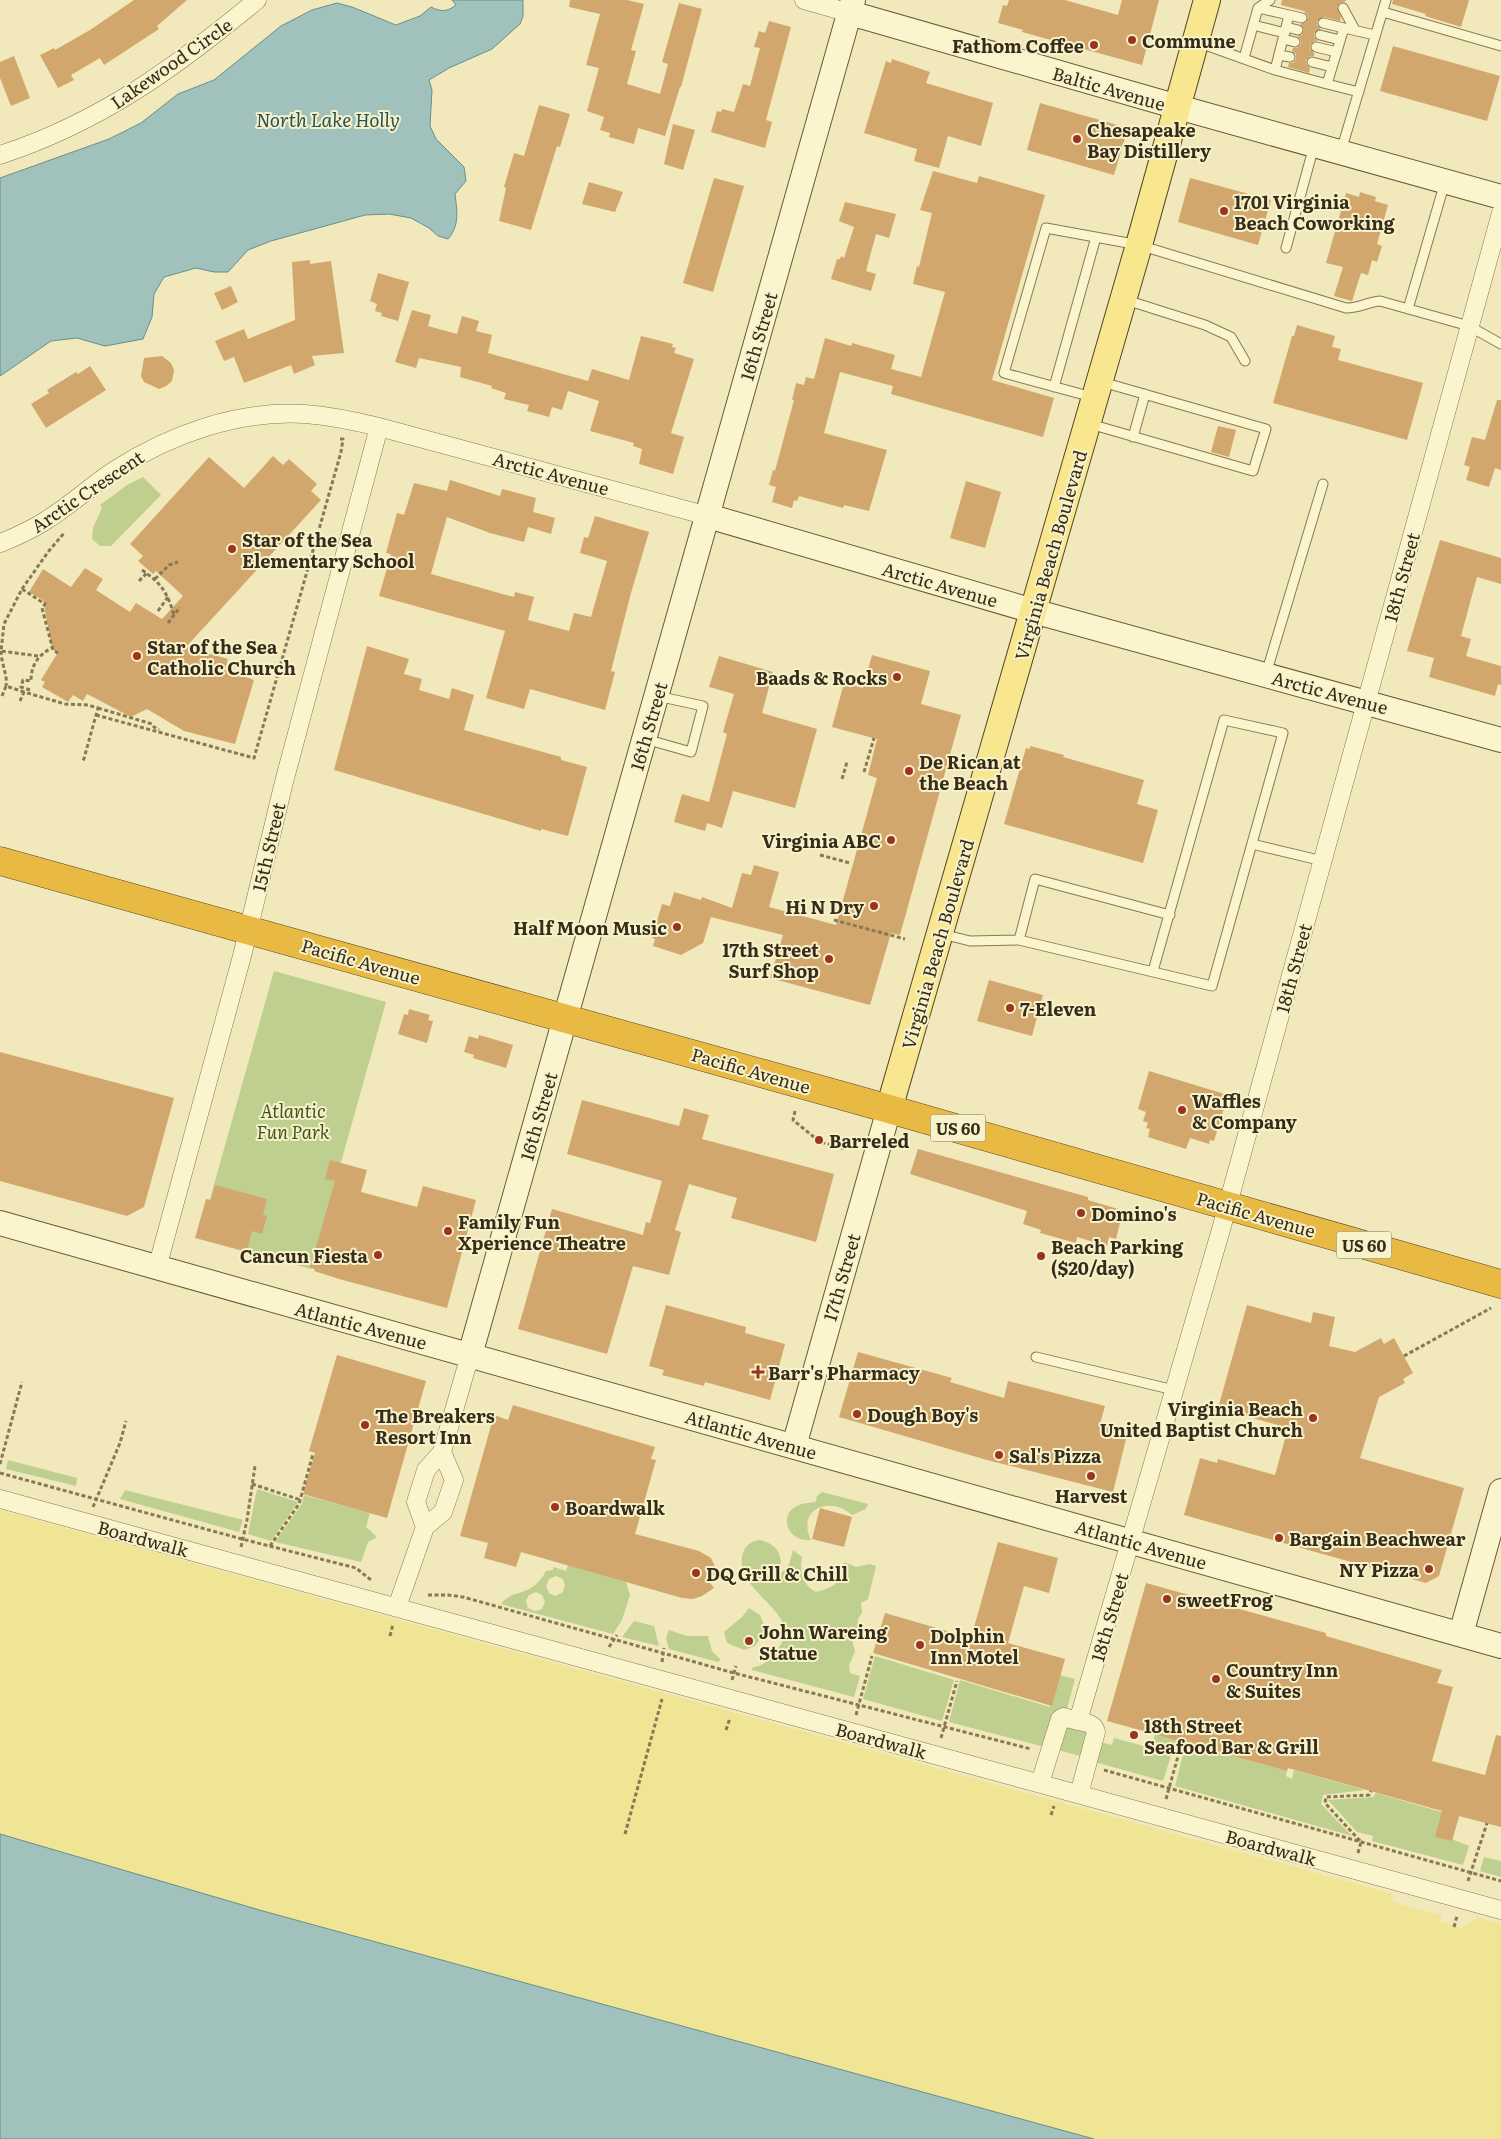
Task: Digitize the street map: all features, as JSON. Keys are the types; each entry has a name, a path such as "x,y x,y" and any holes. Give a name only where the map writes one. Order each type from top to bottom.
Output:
{"highway":[{"name":"Pacific Avenue","path":"0,860 889,1109 1227,1206 1496,1296"}],"main road":[{"name":"Virginia Beach Boulevard","path":"889,1109 1088,424 1207,0"}],"street":[{"name":"Lakewood Circle","path":"0,155 75,126 148,84 257,0"},
{"name":"Baltic Avenue","path":"804,0 852,6 1178,107 1501,197"},
{"name":"16th Street","path":"425,1527 416,1502 426,1470 442,1452 852,6"},
{"name":"18th Street","path":"1078,1721 1227,1206 1501,213"},
{"name":"Arctic Crescent","path":"1,544 50,518 115,470 149,450 183,435 220,423 256,416 305,414 345,419 379,427"},
{"name":"Arctic Avenue","path":"379,427 708,516 1034,611 1501,740"},
{"name":"15th Street","path":"157,1268 249,930 284,782 379,427"},
{"name":"17th Street","path":"794,1446 889,1109"},
{"name":"Atlantic Avenue","path":"0,1224 1501,1646"},
{"path":"395,1615 425,1527 443,1512 454,1480 442,1452"},
{"path":"1461,1634 1501,1491"},
{"name":"Boardwalk","path":"0,1499 237,1564 395,1615 852,1732 1501,1910"},
{"path":"1040,1783 1060,1719 1064,1717 1091,1724 1095,1727 1096,1732 1079,1794"}],"lane":[{"path":"1244,58 1258,8 1270,0"},
{"path":"1341,153 1386,0"},
{"path":"1258,8 1302,18"},
{"path":"1344,8 1356,30"},
{"path":"1383,12 1501,46"},
{"path":"1275,70 1289,16"},
{"path":"1323,23 1375,35"},
{"path":"1253,25 1285,33 1298,30"},
{"path":"1327,84 1344,28"},
{"path":"1285,33 1295,42"},
{"path":"1320,35 1340,40"},
{"path":"1195,42 1275,70 1358,92"},
{"path":"1316,47 1337,52"},
{"path":"1279,55 1290,57"},
{"path":"1312,62 1332,67"},
{"path":"1286,248 1314,145"},
{"path":"1408,309 1445,182"},
{"path":"1088,424 1253,471 1266,428 1145,394 1054,387 1004,373 1046,228 1139,245 1346,308 1358,308 1369,302 1380,301 1469,326 1501,344"},
{"path":"1054,387 1096,237"},
{"path":"1123,299 1205,325 1231,336 1245,361"},
{"path":"1133,437 1145,394"},
{"path":"1266,674 1323,484"},
{"path":"644,739 691,752 703,706 657,696"},
{"path":"940,933 970,941 1019,940 1212,986 1283,732 1224,720 1154,971"},
{"path":"1252,844 1322,861"},
{"path":"1019,940 1035,879 1170,915"},
{"path":"1036,1357 1174,1390"}],"path":[{"path":"96,715 254,758 341,452 343,439 335,438"},
{"path":"2,696 7,681 1,669 4,624 22,589 48,552 70,528"},
{"path":"155,579 169,565 178,562"},
{"path":"142,570 155,579 169,597 174,615"},
{"path":"139,581 147,573"},
{"path":"22,589 45,604 42,608 52,648 58,653"},
{"path":"158,612 169,597"},
{"path":"168,623 180,607"},
{"path":"30,692 32,669 38,656 52,648"},
{"path":"1,651 38,656"},
{"path":"31,681 22,680 21,688 65,704 88,704 152,724 162,732"},
{"path":"6,686 30,692"},
{"path":"20,701 24,692"},
{"path":"83,762 98,708"},
{"path":"864,772 874,738"},
{"path":"842,779 847,762"},
{"path":"820,855 850,863"},
{"path":"834,920 905,939"},
{"path":"795,1111 793,1120 820,1142 846,1149"},
{"path":"1404,1356 1496,1296"},
{"path":"0,1464 22,1382"},
{"path":"88,1523 120,1443 126,1421"},
{"path":"270,1546 300,1500 313,1454"},
{"path":"237,1564 255,1466"},
{"path":"0,1473 356,1568 373,1581 417,1594 463,1597 734,1674 859,1704 1049,1754"},
{"path":"252,1484 300,1500"},
{"path":"390,1636 395,1615"},
{"path":"852,1732 872,1656"},
{"path":"936,1755 956,1681"},
{"path":"625,1834 661,1699"},
{"path":"726,1730 730,1717"},
{"path":"1162,1817 1182,1742"},
{"path":"1086,1765 1169,1790 1501,1881"},
{"path":"1361,1842 1325,1803 1326,1797 1369,1795 1371,1792"},
{"path":"1051,1815 1054,1806"},
{"path":"1462,1899 1486,1823"},
{"path":"1354,1869 1361,1842"},
{"path":"1454,1927 1456,1920"}],"green space":[{"path":"143,477 161,495 111,546 100,546 92,539 93,528 102,508 100,505 127,485"},
{"name":"Atlantic Fun Park","path":"274,971 386,1002 311,1269 199,1238"},
{"path":"8,1460 77,1478 76,1486 6,1469"},
{"path":"257,1489 298,1502 271,1541 248,1534"},
{"path":"125,1490 243,1520 239,1532 120,1499"},
{"path":"822,1492 868,1504 866,1509 852,1515 834,1506 818,1508 808,1520 811,1540 803,1540 796,1537 788,1527 788,1514 799,1505 815,1502 816,1497"},
{"path":"304,1495 370,1513 366,1527 377,1537 368,1542 361,1562 275,1542 302,1504"},
{"path":"760,1540 772,1545 778,1552 781,1562 780,1574 789,1565 793,1550 802,1557 801,1567 805,1582 816,1592 829,1588 836,1583 844,1562 856,1567 870,1564 876,1566 868,1599 861,1603 862,1613 858,1619 858,1634 852,1641 855,1651 849,1666 850,1673 860,1676 854,1697 752,1670 752,1668 762,1665 770,1658 779,1647 785,1635 783,1623 747,1579 742,1567 743,1553 746,1547 752,1542"},
{"path":"568,1565 626,1582 630,1595 622,1620 613,1634 501,1604 511,1596 534,1586 546,1571 553,1570 553,1567 566,1571","holes":["556,1576 563,1579 565,1586 562,1593 555,1596 549,1593 546,1586 549,1579","536,1592 542,1595 545,1602 542,1609 535,1611 528,1608 526,1601 529,1595"]},
{"path":"749,1608 760,1615 766,1630 755,1646 744,1650 727,1643 724,1632 742,1617"},
{"path":"634,1621 654,1626 659,1646 622,1637"},
{"path":"669,1630 687,1636 708,1636 712,1651 721,1660 718,1662 669,1649 666,1638"},
{"path":"875,1656 954,1680 942,1721 863,1699"},
{"path":"1060,1675 1075,1679 1067,1709 1060,1710 1045,1747 949,1722 960,1680 1050,1707"},
{"path":"1069,1726 1086,1730 1089,1736 1084,1757 1054,1749 1059,1731"},
{"path":"1155,1734 1176,1740 1163,1781 1095,1762 1100,1742 1112,1745 1114,1738 1151,1748"},
{"path":"1186,1743 1287,1771 1286,1776 1292,1779 1294,1770 1365,1790 1323,1795 1321,1804 1352,1836 1175,1786"},
{"path":"1376,1793 1459,1817 1452,1839 1469,1846 1463,1865 1372,1841 1373,1836 1357,1832 1328,1800 1373,1797"},
{"path":"1484,1857 1501,1861 1501,1877 1480,1871"}],"sand":[{"path":"0,1510 1393,1894 1392,1902 1443,1916 1439,1921 1462,1928 1477,1917 1501,1924 1501,2139 1094,2139 263,1911 0,1834"}],"water":[{"name":"North Lake Holly","path":"452,0 523,0 523,16 520,24 492,49 449,68 429,80 432,90 430,126 436,139 464,167 466,181 455,194 456,223 448,239 438,236 429,228 411,218 389,214 365,215 271,241 248,250 228,272 214,272 196,268 164,277 154,294 152,317 143,339 105,346 77,338 51,341 0,376 0,178 109,139 141,123 178,94 214,80 281,26 312,10 337,3 396,25 420,16 431,7 438,10 450,9 456,5"},
{"path":"0,1834 263,1911 1094,2139 0,2139"}],"building":[{"path":"134,0 187,0 157,26 159,29 104,65 100,58 71,75 74,80 58,88 40,55 54,48 55,50 90,30"},
{"path":"570,0 627,0 644,4 631,50 636,51 627,84 660,94 668,64 662,62 679,3 702,9 681,87 665,136 638,128 634,144 609,137 610,133 600,130 604,117 587,111 599,68 586,65 600,14 569,7"},
{"path":"1009,0 1065,0 1118,15 1122,0 1159,0 1142,65 1022,32 1023,30 998,23 1003,5 1007,6"},
{"path":"1282,0 1346,0 1337,7 1341,17 1340,21 1324,17 1317,21 1317,25 1321,29 1314,33 1314,37 1318,41 1314,41 1310,45 1314,56 1310,56 1306,60 1306,64 1310,68 1309,73 1288,67 1289,63 1293,63 1296,59 1296,54 1292,51 1293,48 1297,48 1301,44 1301,40 1297,36 1302,35 1304,29 1300,24 1306,23 1308,16 1304,11 1281,5"},
{"path":"1393,0 1469,0 1461,27 1392,4"},
{"path":"769,21 791,27 766,120 772,122 765,148 711,132 717,111 721,112 722,109 734,112 743,84 750,86 760,48 754,47 759,31 765,33"},
{"path":"1393,46 1500,76 1487,121 1380,91"},
{"path":"14,56 30,98 11,106 0,78 0,62"},
{"path":"892,59 930,72 926,83 993,103 981,146 948,136 939,168 914,161 917,149 864,133 886,61 891,63"},
{"name":"Chesapeake Bay Distillery","path":"1040,103 1128,128 1114,175 1027,150"},
{"path":"539,105 570,114 560,147 557,146 531,230 499,221 506,188 504,187 514,153 524,156"},
{"path":"673,124 695,130 683,170 664,164"},
{"path":"933,171 977,183 979,176 1045,195 992,380 1054,398 1043,437 891,394 893,386 840,372 824,433 887,450 869,511 844,505 843,508 799,496 797,501 794,500 792,508 772,502 776,487 769,485 773,470 775,471 794,400 792,400 796,383 804,385 806,377 814,379 825,338 851,346 852,343 895,355 891,369 921,377 945,292 913,284 932,213 920,210"},
{"path":"714,178 744,186 713,292 683,283"},
{"name":"1701 Virginia Beach Coworking","path":"1190,178 1271,200 1258,245 1178,222"},
{"path":"589,182 623,192 615,212 582,204"},
{"path":"1360,192 1376,197 1375,201 1388,205 1377,244 1382,246 1377,262 1372,260 1368,275 1361,273 1352,301 1334,296 1343,267 1326,263 1346,193 1359,197"},
{"path":"845,202 896,214 889,238 876,234 866,271 876,274 871,291 831,279 837,259 840,259 841,256 844,258 854,227 839,221"},
{"path":"310,260 310,264 331,261 344,353 312,356 315,365 294,374 291,365 244,383 234,357 224,361 215,341 244,329 248,339 295,320 292,262"},
{"path":"378,273 409,282 398,321 381,316 382,313 375,311 377,304 370,301"},
{"path":"231,286 238,302 222,310 214,293"},
{"path":"412,310 431,315 428,326 457,334 462,316 479,321 476,331 492,335 488,353 588,381 592,369 629,380 641,336 673,344 672,347 676,348 674,353 694,359 671,433 684,437 673,474 639,464 642,449 633,446 634,443 590,431 599,401 568,391 562,410 552,407 549,417 527,411 529,405 504,399 506,393 491,388 492,386 460,377 461,367 419,358 416,368 395,362"},
{"path":"1297,325 1335,336 1332,347 1341,349 1338,360 1423,383 1407,440 1273,403 1292,336 1294,336"},
{"path":"162,356 171,363 174,370 172,381 159,389 144,382 141,376 144,358"},
{"path":"90,366 106,390 46,428 31,404 49,393 47,390 76,372 78,374"},
{"path":"1497,400 1501,400 1501,470 1495,468 1489,487 1466,480 1470,467 1464,465 1472,437 1485,440"},
{"path":"1218,426 1236,430 1229,457 1211,452"},
{"path":"273,456 283,465 289,459 317,484 311,491 321,500 186,647 228,659 225,670 254,680 235,744 184,731 147,709 131,717 87,694 83,701 73,695 68,702 42,687 45,682 41,680 57,654 52,648 43,600 29,592 43,569 71,587 85,568 103,579 96,590 130,612 136,603 162,619 183,596 156,571 153,574 138,561 143,556 130,544 209,457 244,488"},
{"path":"450,480 500,496 502,489 536,498 533,512 555,518 551,534 528,527 524,542 490,533 447,517 431,574 514,597 515,592 534,597 528,620 569,631 574,613 591,617 607,561 580,553 584,537 588,538 595,516 649,532 611,671 615,672 605,710 530,689 524,709 486,698 505,631 379,596 391,554 386,553 397,513 404,515 414,483 447,491"},
{"path":"966,481 1001,492 985,548 950,538"},
{"path":"1440,540 1501,558 1501,584 1477,577 1461,636 1471,639 1466,656 1501,666 1501,685 1498,684 1495,696 1429,677 1434,658 1407,651"},
{"path":"367,646 409,659 404,674 422,679 419,690 449,699 452,688 474,695 464,730 561,757 561,760 587,767 568,836 541,829 541,831 334,770"},
{"path":"872,655 930,671 921,704 961,715 900,935 891,933 870,1005 770,978 783,935 711,917 703,943 681,955 653,946 655,939 652,938 662,904 670,906 674,892 701,900 702,897 732,908 742,873 751,875 754,865 779,872 769,907 836,925 877,778 868,775 877,739 832,727 844,683 863,688"},
{"path":"719,656 773,672 762,713 817,729 795,808 733,791 722,828 707,823 705,831 674,822 682,794 709,802 727,734 723,732 734,694 709,687"},
{"path":"1030,746 1144,780 1137,804 1158,810 1143,863 1004,824 1026,748 1030,749"},
{"name":"7-Eleven","path":"989,980 1043,995 1032,1036 977,1021"},
{"path":"409,1009 430,1015 428,1020 433,1021 427,1043 398,1034 404,1014 408,1015"},
{"path":"479,1035 513,1045 506,1068 473,1058 474,1055 464,1052 469,1036 478,1039"},
{"path":"0,1052 174,1098 144,1207 127,1216 0,1181"},
{"name":"Waffles & Company","path":"1149,1071 1228,1095 1214,1141 1210,1140 1209,1144 1190,1138 1186,1149 1148,1137 1150,1129 1146,1128 1148,1123 1143,1121 1146,1112 1138,1109"},
{"path":"582,1100 679,1126 684,1108 709,1115 702,1139 834,1174 816,1242 731,1218 737,1198 689,1184 675,1230 681,1232 669,1275 633,1266 607,1354 518,1329 552,1209 643,1235 646,1222 650,1223 662,1181 567,1154"},
{"path":"918,1149 1088,1197 1088,1200 1118,1209 1116,1218 1121,1219 1116,1239 1109,1237 1107,1246 1077,1237 1076,1243 1040,1233 1041,1230 1023,1224 1027,1211 910,1174"},
{"path":"330,1160 367,1170 361,1192 417,1207 423,1186 476,1200 447,1308 339,1279 310,1268 335,1181 325,1179"},
{"path":"215,1185 267,1199 263,1215 267,1216 262,1234 252,1231 247,1252 195,1238 206,1199 211,1200"},
{"path":"666,1305 746,1327 745,1333 785,1344 770,1400 705,1382 704,1386 662,1375 664,1370 649,1366"},
{"name":"Virginia Beach United Baptist Church","path":"1247,1305 1311,1323 1313,1312 1335,1317 1329,1346 1355,1352 1381,1338 1384,1344 1394,1338 1413,1373 1403,1379 1405,1383 1379,1397 1360,1458 1464,1488 1439,1576 1426,1583 1184,1515 1200,1458 1217,1463 1218,1459 1275,1475 1288,1428 1218,1408"},
{"path":"858,1352 952,1378 950,1382 1004,1398 1008,1381 1105,1406 1100,1424 1128,1431 1113,1492 987,1460 839,1417"},
{"name":"The Breakers Resort Inn","path":"337,1355 426,1381 387,1518 303,1494 315,1453 309,1451"},
{"name":"Boardwalk","path":"513,1405 655,1447 651,1459 656,1460 635,1534 699,1551 711,1558 718,1573 707,1579 714,1588 702,1596 693,1599 682,1598 521,1552 516,1567 484,1558 488,1543 460,1536 494,1415 508,1420"},
{"path":"820,1508 852,1517 844,1547 812,1539"},
{"path":"998,1542 1058,1558 1049,1593 1024,1586 1008,1643 1065,1659 1052,1706 873,1653 885,1613 971,1638"},
{"path":"1146,1583 1326,1633 1326,1636 1442,1670 1437,1683 1453,1687 1432,1761 1485,1775 1496,1735 1501,1736 1501,1827 1459,1816 1452,1841 1435,1837 1442,1811 1288,1768 1287,1771 1107,1721"}],"place":[{"name":"Commune","path":"1132,40"},
{"name":"Fathom Coffee","path":"1094,45"},
{"name":"Chesapeake Bay Distillery","path":"1077,139"},
{"name":"1701 Virginia Beach Coworking","path":"1224,211"},
{"name":"Star of the Sea Elementary School","path":"232,549"},
{"name":"Star of the Sea Catholic Church","path":"137,656"},
{"name":"Baads & Rocks","path":"897,677"},
{"name":"De Rican at the Beach","path":"909,771"},
{"name":"Virginia ABC","path":"891,840"},
{"name":"Hi N Dry","path":"874,906"},
{"name":"Half Moon Music","path":"677,927"},
{"name":"17th Street Surf Shop","path":"829,959"},
{"name":"7-Eleven","path":"1010,1008"},
{"name":"Waffles & Company","path":"1182,1110"},
{"name":"Barreled","path":"819,1140"},
{"name":"Domino's","path":"1081,1213"},
{"name":"Family Fun Xperience Theatre","path":"448,1231"},
{"name":"Cancun Fiesta","path":"378,1255"},
{"name":"Beach Parking ($20/day)","path":"1041,1256"},
{"name":"Barr's Pharmacy","path":"758,1372"},
{"name":"Dough Boy's","path":"857,1414"},
{"name":"Virginia Beach United Baptist Church","path":"1313,1418"},
{"name":"The Breakers Resort Inn","path":"365,1425"},
{"name":"Sal's Pizza","path":"999,1455"},
{"name":"Harvest","path":"1091,1476"},
{"name":"Boardwalk","path":"555,1507"},
{"name":"Bargain Beachwear","path":"1279,1538"},
{"name":"NY Pizza","path":"1429,1569"},
{"name":"DQ Grill & Chill","path":"696,1573"},
{"name":"sweetFrog","path":"1167,1599"},
{"name":"John Wareing Statue","path":"749,1641"},
{"name":"Dolphin Inn Motel","path":"920,1645"},
{"name":"Country Inn & Suites","path":"1216,1679"},
{"name":"18th Street Seafood Bar & Grill","path":"1134,1735"}]}
